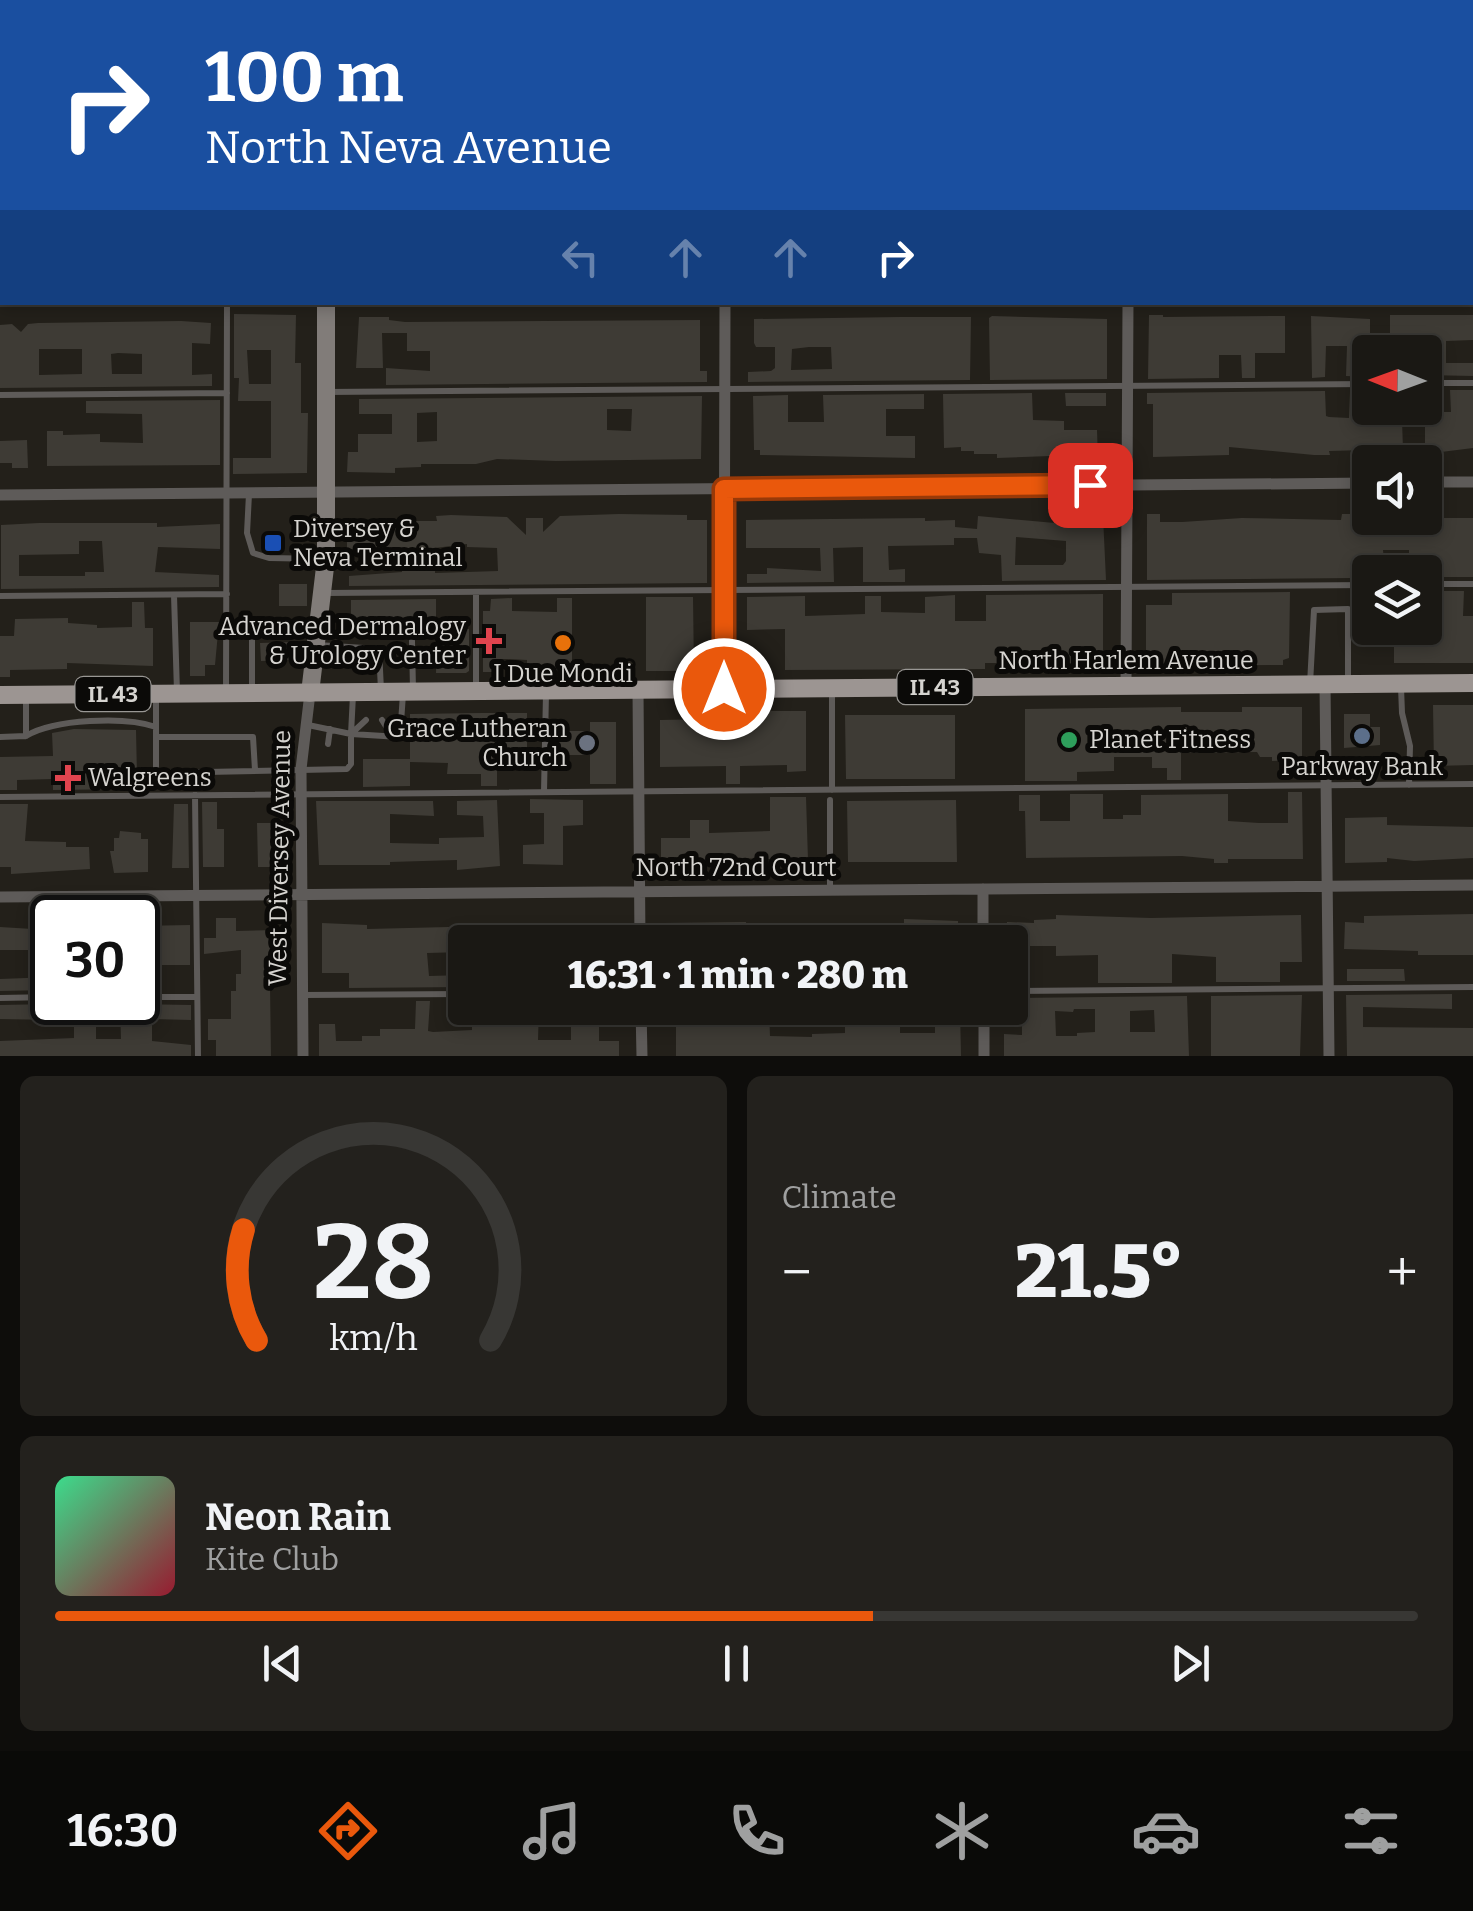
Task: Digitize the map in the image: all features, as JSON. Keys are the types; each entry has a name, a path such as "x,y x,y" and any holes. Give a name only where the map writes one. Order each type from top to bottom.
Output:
{"main road":[{"name":"West Diversey Avenue","path":"310,693 326,560 326,305"},
{"name":"North Harlem Avenue","path":"0,695 1473,683"}],"street":[{"path":"724,305 724,689"},
{"path":"1126,686 1128,305"},
{"path":"1442,482 1473,482"},
{"path":"0,495 1352,483"},
{"path":"1318,684 1326,786 1329,1056"},
{"path":"638,690 640,925"},
{"name":"West Diversey Avenue","path":"304,1056 301,769 310,693"},
{"name":"North 72nd Court","path":"0,897 1473,885"},
{"path":"983,888 983,925"},
{"path":"641,1025 642,1056"},
{"path":"984,1025 984,1056"}],"lane":[{"path":"226,693 227,305"},
{"path":"1442,384 1473,383"},
{"path":"326,392 1352,384"},
{"path":"0,394 227,393"},
{"path":"250,493 247,533 253,553 269,558 326,560"},
{"path":"1442,584 1473,584"},
{"path":"323,593 1352,585"},
{"path":"476,592 476,691"},
{"path":"0,596 226,594"},
{"path":"174,595 177,694"},
{"path":"1318,684 1314,610 1348,610 1348,684"},
{"path":"252,693 252,634 258,625 320,623"},
{"path":"306,724 351,734 400,737 412,641"},
{"path":"318,645 379,649 381,692"},
{"path":"1401,684 1402,713 1410,746 1409,785"},
{"path":"832,688 832,790"},
{"path":"544,792 546,690"},
{"path":"156,694 156,772 326,766 346,769 351,764 353,692"},
{"path":"26,695 26,736"},
{"path":"351,734 366,720"},
{"path":"382,720 393,736"},
{"path":"0,737 26,736 58,722 140,722 156,727"},
{"path":"328,744 330,729"},
{"path":"156,737 253,737 255,770"},
{"path":"0,797 1473,784"},
{"path":"195,795 198,1056"},
{"path":"830,800 830,890"},
{"path":"1028,991 1473,987"},
{"path":"303,995 448,994"},
{"path":"160,997 197,997"},
{"path":"0,998 30,998"}],"building":[{"path":"234,314 296,315 295,363 301,363 301,413 308,413 307,473 233,474 233,458 271,458 271,401 238,401 239,378 234,378","holes":["247,350 271,350 271,384 249,384"]},
{"path":"1149,315 1285,316 1285,353 1255,353 1255,378 1242,378 1241,355 1219,355 1219,378 1148,379"},
{"path":"1390,315 1473,315 1473,340 1446,341 1446,363 1473,363 1473,376 1442,375 1442,335 1390,335"},
{"path":"992,316 1107,319 1107,379 990,380"},
{"path":"1311,316 1370,319 1370,335 1352,335 1352,376 1346,376 1347,346 1326,346 1325,377 1312,378"},
{"path":"359,317 389,317 405,322 700,320 700,371 707,371 707,382 386,385 386,368 430,371 430,351 407,351 407,333 382,333 383,368 356,368"},
{"path":"971,317 970,380 748,382 748,372 775,368 775,347 756,347 754,343 754,319","holes":["831,347 832,369 791,370 792,349"]},
{"path":"211,323 210,344 192,343 192,375 212,374 212,386 0,388 0,325 12,324 21,332 28,324","holes":["39,349 82,349 82,374 39,375","111,354 142,354 142,374 112,374"]},
{"path":"1450,390 1473,390 1473,448 1442,452 1442,445 1425,445 1425,425 1442,425 1442,412 1451,412"},
{"path":"1325,391 1326,416 1349,418 1352,391 1352,425 1402,425 1403,445 1352,445 1352,450 1329,451 1330,455 1229,447 1229,455 1153,457 1153,404 1147,404 1147,393"},
{"path":"1032,393 1033,420 1064,421 1064,430 1097,430 1098,459 1079,459 1078,455 997,458 997,454 961,451 961,447 944,448 943,394"},
{"path":"1065,393 1106,393 1106,406 1066,406"},
{"path":"924,394 924,409 886,409 886,436 915,436 915,458 760,455 760,450 754,450 753,396 788,395 788,422 824,422 823,395"},
{"path":"702,396 701,459 497,459 476,464 421,464 395,468 395,473 347,472 348,452 358,452 358,434 392,434 392,414 359,414 359,399","holes":["607,409 632,409 631,431 607,430","437,412 437,441 417,442 417,413"]},
{"path":"220,400 220,465 47,466 47,431 63,431 63,435 100,434 100,442 143,443 142,414 86,413 86,401"},
{"path":"27,440 28,468 0,463 0,441"},
{"path":"1147,514 1160,514 1160,522 1182,522 1242,518 1341,520 1342,514 1352,514 1352,535 1442,535 1442,518 1473,518 1473,577 1442,577 1442,555 1383,550 1383,555 1352,555 1352,578 1147,580"},
{"path":"451,515 507,517 526,535 526,518 543,518 543,532 560,516 687,515 687,520 707,520 707,583 349,586 349,576 402,572 402,549 347,549 347,521 437,521 436,516","holes":["435,548 497,548 498,571 435,573"]},
{"path":"978,516 1066,524 1066,517 1103,516 1106,580 1002,581 1001,555 979,553 977,538 954,538 954,545 888,546 889,570 905,569 905,582 863,582 863,547 833,548 834,582 747,583 747,574 767,574 767,568 821,571 820,548 746,548 746,520 925,518 955,520 955,527 977,529","holes":["1016,537 1066,541 1063,565 1015,565"]},
{"path":"220,524 220,549 158,547 155,572 219,575 219,587 1,589 1,525","holes":["79,541 102,541 104,572 85,572 85,576 19,576 19,555 79,554"]},
{"path":"279,584 307,584 307,606 279,606"},
{"path":"1442,591 1464,591 1463,616 1473,616 1473,663 1394,663 1394,645 1442,645"},
{"path":"1290,592 1289,658 1283,660 1283,665 1154,666 1154,660 1146,659 1146,605 1172,605 1172,593"},
{"path":"1103,594 1103,663 985,663 985,669 785,670 785,629 747,630 747,597 805,596 805,616 865,614 865,596 881,596 881,612 925,613 925,597 955,595 955,621 986,621 986,595"},
{"path":"646,597 693,597 694,671 646,671"},
{"path":"512,598 512,611 557,612 557,598 572,598 572,671 527,672 527,660 497,659 496,672 483,672 483,611 490,611 491,599"},
{"path":"436,599 436,618 447,619 447,629 469,629 466,673 436,673 437,637 396,637 391,630 351,628 351,600"},
{"path":"132,602 144,602 145,628 153,628 153,666 67,663 67,669 10,670 10,677 0,677 0,636 14,636 15,619 68,618 68,623 97,628 132,627"},
{"path":"190,622 219,622 215,665 205,665 205,676 190,676"},
{"path":"291,642 292,660 261,661 260,643"},
{"path":"1433,705 1473,705 1473,765 1434,766"},
{"path":"1181,707 1181,712 1242,712 1242,707 1302,707 1302,760 1272,761 1272,757 1260,757 1257,752 1181,753 1181,780 1167,780 1167,768 1152,768 1152,757 1114,757 1114,771 1077,772 1077,781 1025,781 1025,709"},
{"path":"764,711 806,711 806,771 787,772 787,765 740,766 740,784 726,784 726,766 660,767 660,720 764,718"},
{"path":"527,713 527,754 497,754 497,786 481,786 481,774 447,774 448,763 410,762 410,714"},
{"name":"Parkway Bank","path":"1344,714 1370,714 1370,727 1380,727 1380,745 1344,748"},
{"path":"845,715 955,715 955,779 846,779"},
{"name":"Grace Lutheran Church","path":"590,722 616,722 616,784 590,784 590,755 558,755 558,731 590,731"},
{"name":"Walgreens","path":"74,729 136,730 137,776 133,776 133,789 53,790 53,779 17,780 17,790 0,790 0,757 53,756 52,733"},
{"path":"363,759 410,759 410,786 363,787"},
{"path":"1288,792 1302,792 1303,859 1228,859 1228,863 1214,863 1214,859 1182,856 1026,858 1025,811 1019,811 1019,795 1040,795 1040,821 1070,821 1070,794 1103,794 1103,819 1123,819 1123,815 1141,815 1141,795 1228,794 1228,821 1288,823"},
{"path":"770,797 806,797 808,860 733,858 709,864 661,865 661,838 690,838 690,820 709,820 709,833 770,831"},
{"path":"530,799 583,800 583,825 563,826 563,865 523,864 523,845 544,844 544,813 530,813"},
{"path":"497,800 500,866 457,870 457,860 319,865 316,801 433,801 434,816 390,814 390,843 439,844 439,838 484,837 483,816 457,815 457,801"},
{"path":"956,800 957,862 848,862 847,801"},
{"path":"202,802 217,802 217,829 224,829 224,867 203,867"},
{"path":"0,804 28,804 25,841 89,847 90,869 11,874 11,867 0,867"},
{"path":"174,804 188,804 189,868 172,868"},
{"path":"1387,817 1387,825 1473,827 1473,858 1387,858 1387,862 1345,863 1345,818"},
{"path":"257,823 274,823 275,867 258,867"},
{"path":"120,831 141,833 141,839 148,839 148,872 114,873 110,851 114,851 114,838 119,838"},
{"path":"1473,914 1473,955 1344,949 1345,922 1364,923 1364,916"},
{"path":"1056,915 1301,915 1302,962 1280,962 1280,982 1216,982 1216,957 1172,954 1172,983 1098,983 1098,955 1056,956 1056,946 1028,946 1028,925 1007,925 1056,919"},
{"path":"216,918 236,918 236,931 276,930 277,985 270,985 271,1056 216,1056 216,1040 208,1040 208,1019 231,1019 231,991 236,991 236,974 241,974 241,950 204,954 204,938 216,938"},
{"path":"904,919 958,921 958,925 880,925 904,923"},
{"path":"746,922 746,925 662,925"},
{"path":"322,923 367,925 367,929 448,927 448,952 427,953 429,976 448,975 448,987 349,988 349,973 322,973"},
{"path":"615,923 615,925 532,925"},
{"path":"190,925 190,965 160,965 160,926"},
{"path":"0,927 30,929 30,950 0,950"},
{"path":"1347,969 1404,969 1405,981 1347,981"},
{"path":"30,978 30,990 0,991 0,979"},
{"path":"1452,994 1452,1009 1363,1007 1363,1027 1473,1028 1473,1056 1347,1056 1346,995"},
{"path":"1302,995 1300,1056 1211,1056 1211,996"},
{"path":"1187,996 1189,1056 1004,1056 1004,1034 1022,1035 1022,1025 1028,1025 1028,998","holes":["1095,1009 1095,1032 1056,1036 1055,1011","1154,1010 1155,1032 1130,1032 1130,1011"]},
{"path":"416,1001 430,1001 428,1031 472,1030 472,1025 538,1025 538,1040 571,1040 571,1025 599,1025 599,1041 619,1041 619,1056 319,1056 319,1024 335,1024 336,1041 362,1041 362,1036 380,1036 380,1029 415,1029"},
{"path":"30,1004 30,1020 0,1019 0,1005"},
{"path":"160,1004 191,1005 191,1020 160,1019"},
{"path":"74,1025 96,1025 96,1039 121,1039 121,1025 152,1025 152,1041 191,1045 191,1056 0,1056 0,1041 74,1038"},
{"path":"676,1025 770,1025 770,1036 812,1037 845,1033 845,1025 900,1025 900,1033 935,1033 935,1025 960,1025 961,1056 676,1056"}],"place":[{"name":"Diversey & Neva Terminal","path":"273,543"},
{"name":"Advanced Dermalogy & Urology Center","path":"489,641"},
{"name":"I Due Mondi","path":"563,643"},
{"name":"Parkway Bank","path":"1362,736"},
{"name":"Planet Fitness","path":"1069,740"},
{"name":"Grace Lutheran Church","path":"587,743"},
{"name":"Walgreens","path":"68,778"}],"route":[{"path":"724,689 724,489 1090,485"}]}
